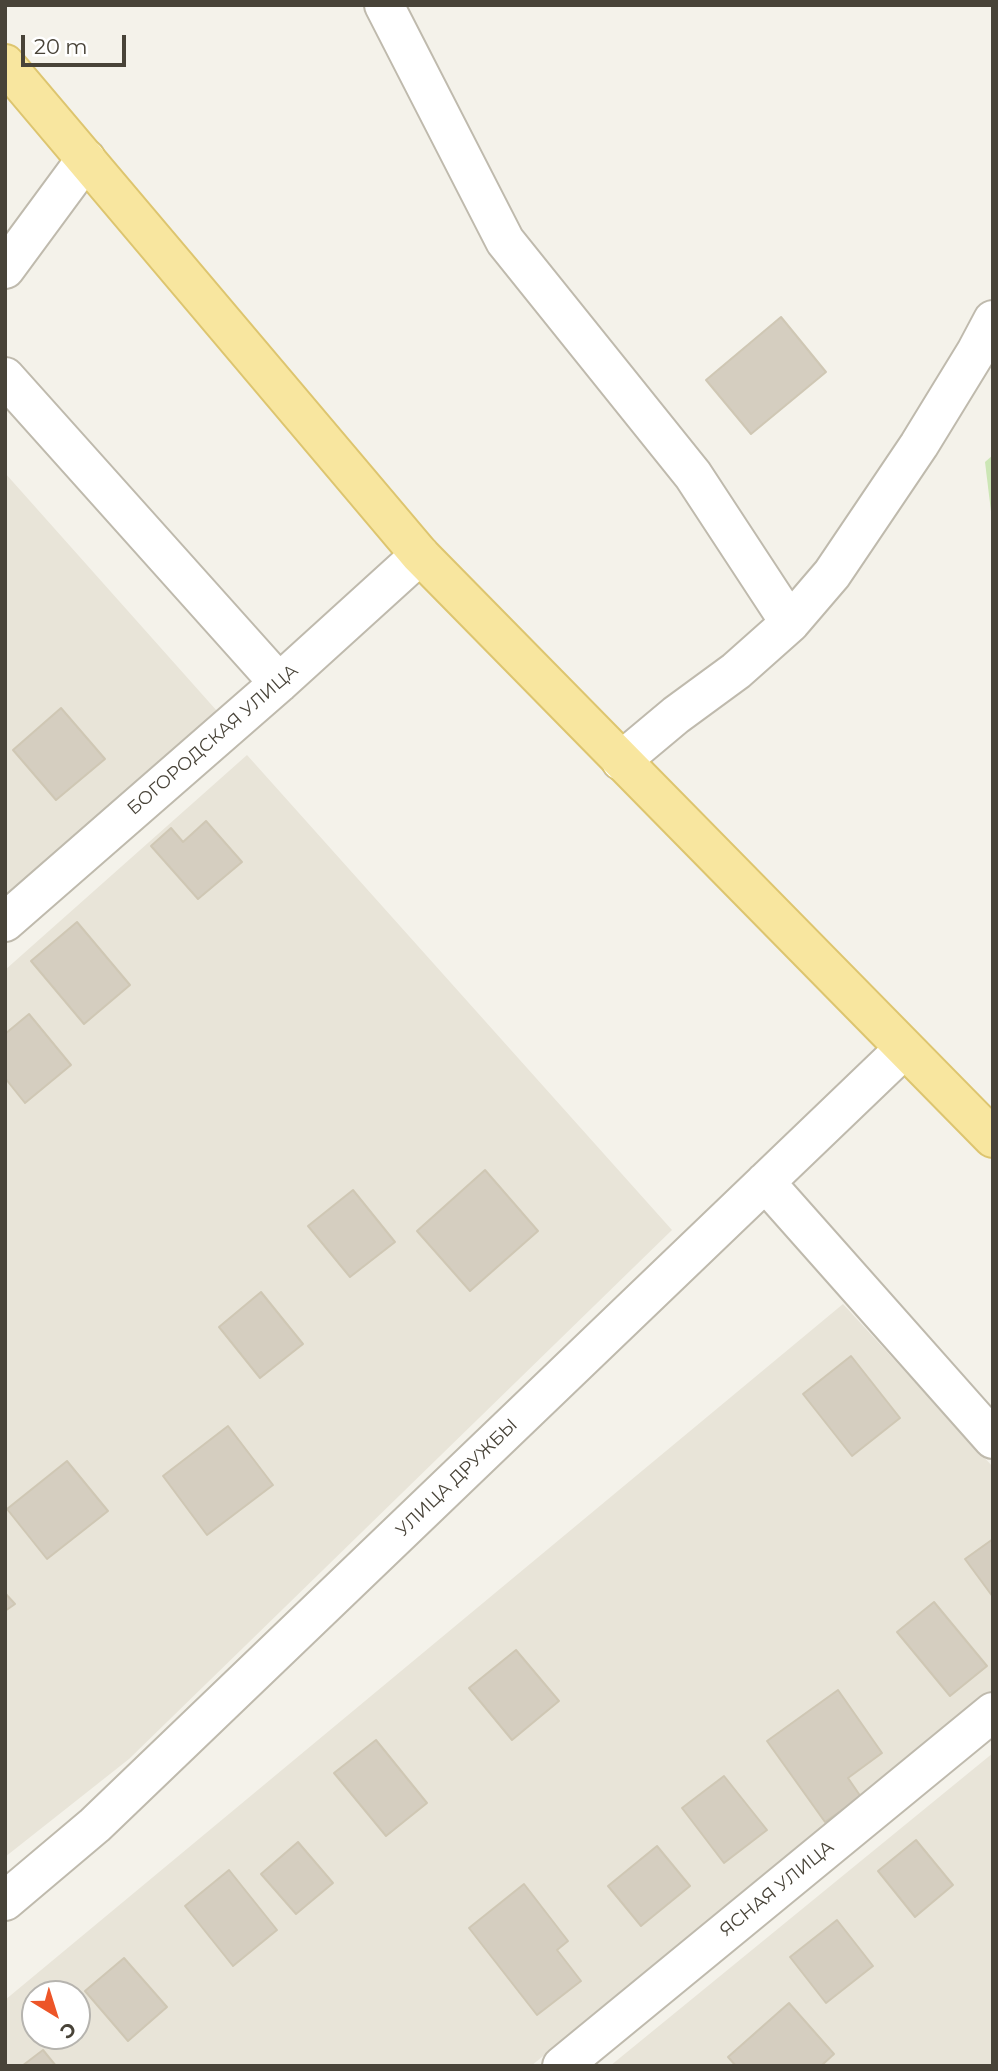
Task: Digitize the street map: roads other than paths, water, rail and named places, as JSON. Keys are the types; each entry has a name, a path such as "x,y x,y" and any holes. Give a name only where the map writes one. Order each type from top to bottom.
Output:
{"main road":[{"path":"5,64 420,555 993,1138"}],"street":[{"path":"384,5 505,241 693,475 790,624"},
{"path":"5,269 86,159"},
{"path":"621,761 676,715 736,671 790,624 832,574 919,445 993,320"},
{"path":"5,377 279,683"},
{"name":"БОГОРОДСКАЯ УЛИЦА","path":"5,922 279,683 420,555"},
{"name":"УЛИЦА ДРУЖБЫ","path":"5,1901 95,1825 904,1049"},
{"path":"765,1182 993,1438"},
{"name":"ЯСНАЯ УЛИЦА","path":"562,2066 993,1712"}]}
